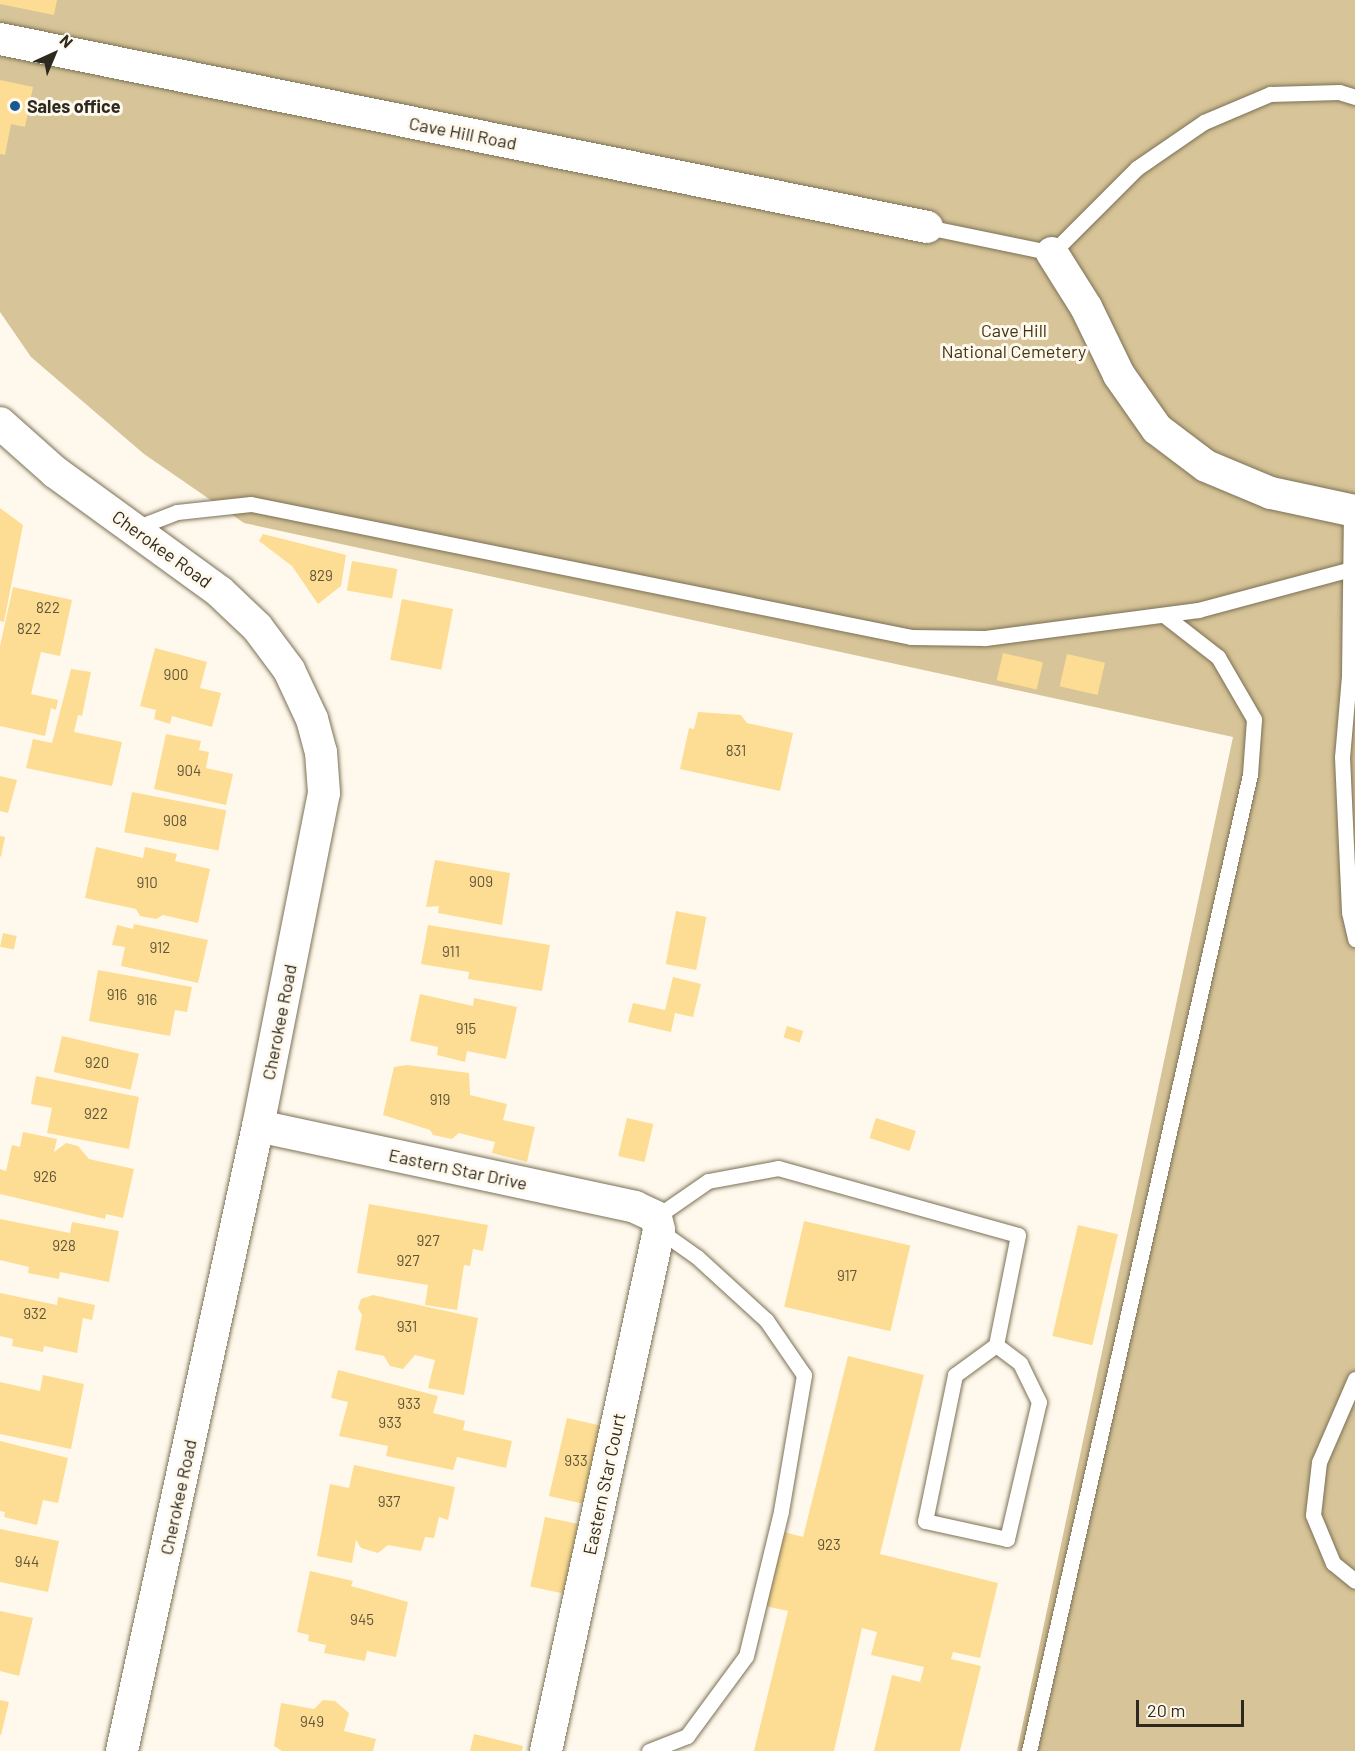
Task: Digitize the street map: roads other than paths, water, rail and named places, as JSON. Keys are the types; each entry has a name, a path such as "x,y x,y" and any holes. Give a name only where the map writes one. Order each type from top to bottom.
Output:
{"street":[{"name":"Cave Hill Road","path":"0,39 927,227"},
{"path":"1052,253 1086,307 1119,375 1157,429 1206,466 1271,493 1353,510"},
{"name":"Cherokee Road","path":"0,423 55,472 220,592 277,651 312,718 321,752 324,793 258,1126 122,1751"},
{"name":"Eastern Star Drive","path":"258,1126 635,1207 658,1224"},
{"name":"Eastern Star Court","path":"546,1751 658,1224"}],"lane":[{"path":"927,227 1052,253 1137,168 1204,122 1270,94 1339,92 1355,97"},
{"path":"133,529 177,512 251,504 911,637 985,638 1164,615 1284,590 1352,569"},
{"path":"1353,510 1349,676 1342,757 1349,912 1355,939"},
{"path":"1029,1751 1250,774 1254,719 1218,657 1164,615"},
{"path":"649,1751 687,1736 746,1656 781,1511 804,1375 766,1320 658,1224 708,1181 778,1168 1018,1235 996,1345 955,1375 925,1521 1007,1539 1039,1402 1020,1363 996,1345"},
{"path":"1355,1379 1319,1462 1313,1515 1334,1563 1355,1581"}],"place":[{"name":"Sales office","path":"15,106"}],"park label":[{"name":"Cave Hill National Cemetery","path":"1014,341"}]}
